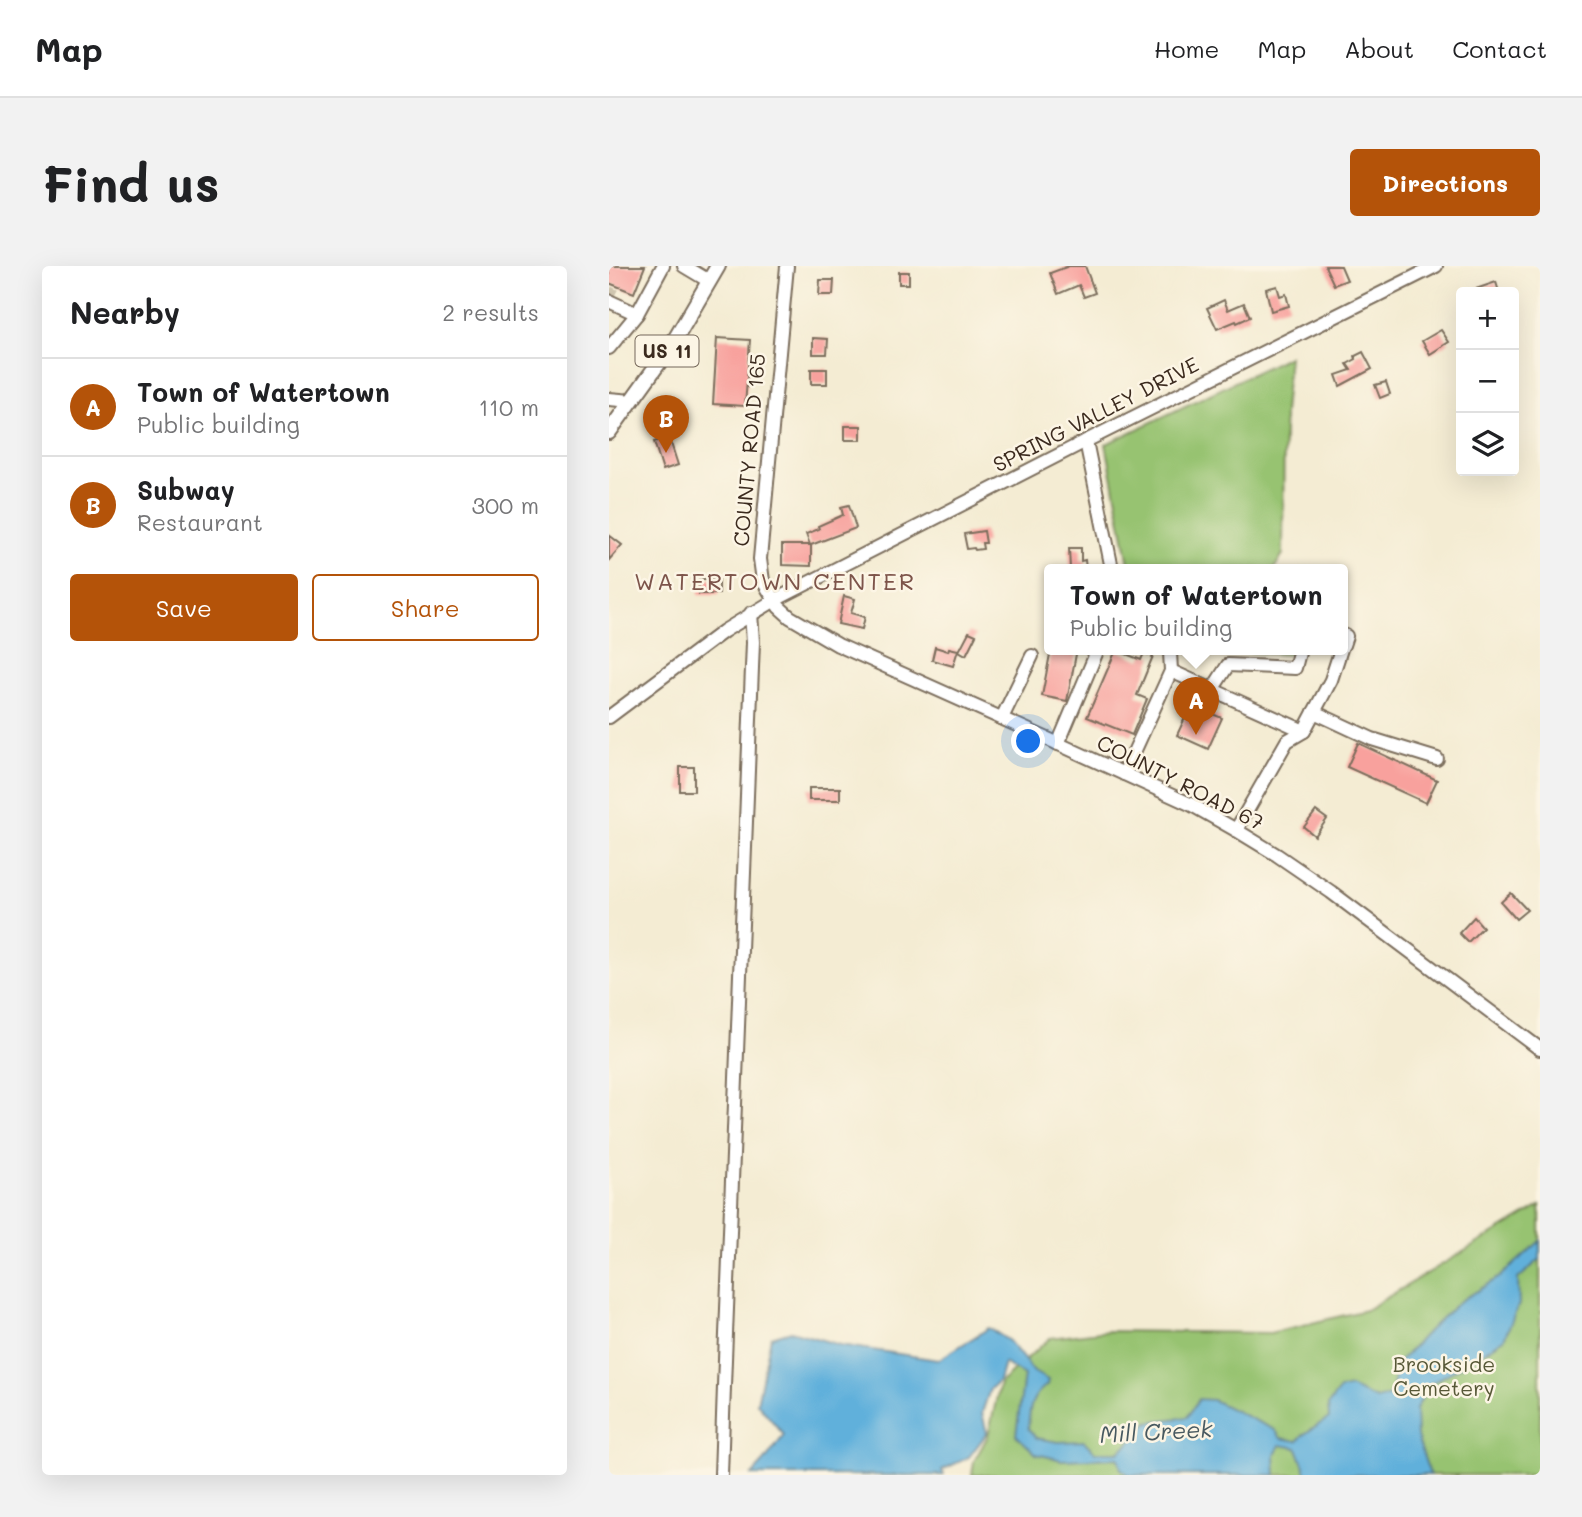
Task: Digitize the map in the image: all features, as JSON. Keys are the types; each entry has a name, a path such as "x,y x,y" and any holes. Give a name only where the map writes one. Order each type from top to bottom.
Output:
{"main road":[{"name":"US 11","path":"609,432 673,343 717,266"}],"street":[{"path":"609,348 639,310 663,266"},
{"path":"684,266 709,281"},
{"name":"COUNTY ROAD 165","path":"775,600 763,581 760,559 787,266"},
{"name":"SPRING VALLEY DRIVE","path":"775,600 1436,266"},
{"path":"612,298 639,310"},
{"path":"609,399 632,401"},
{"path":"1086,441 1111,564"},
{"path":"609,717 724,631 775,600"},
{"name":"COUNTY ROAD 67","path":"775,600 790,617 838,645 1124,774 1236,830 1331,892 1540,1049"},
{"path":"720,1475 729,1208 742,960 753,642 751,613"},
{"path":"1058,744 1095,655"},
{"path":"1124,774 1171,671 1169,655"},
{"path":"1212,690 1228,665 1295,668 1298,655"},
{"path":"1236,830 1287,741 1304,731 1332,680 1340,655"},
{"path":"1002,718 1032,656"},
{"path":"1171,671 1304,731"},
{"path":"1314,712 1372,739 1437,759"}],"green space":[{"path":"1289,356 1284,413 1283,554 1277,564 1129,564 1106,444"},
{"name":"Brookside Cemetery","path":"1540,1206 1540,1475 972,1475 974,1461 988,1436 1000,1383 1050,1338 1109,1331 1270,1333 1366,1310"}],"water":[{"name":"Mill Creek","path":"1540,1241 1540,1259 1518,1279 1519,1304 1504,1339 1430,1384 1416,1409 1417,1437 1430,1475 1307,1475 1297,1448 1280,1445 1275,1455 1276,1475 1129,1475 1121,1469 1118,1458 1062,1460 1036,1454 1016,1435 1024,1375 1004,1363 999,1381 990,1389 982,1413 987,1433 969,1457 942,1470 944,1475 752,1475 784,1435 757,1403 771,1337 791,1331 840,1345 938,1360 989,1328 1009,1341 1034,1372 1048,1380 1030,1409 1028,1428 1036,1438 1058,1442 1084,1441 1095,1452 1118,1452 1148,1422 1187,1417 1199,1399 1213,1400 1275,1430 1281,1438 1297,1441 1329,1418 1328,1405 1339,1390 1350,1387 1376,1399 1388,1396 1393,1389 1396,1365 1434,1325 1459,1302 1500,1277"}],"building":[{"path":"609,266 645,266 634,293 609,283"},
{"path":"1069,266 1085,266 1095,293 1084,297 1079,285 1058,294 1050,273"},
{"path":"1325,266 1341,266 1347,280 1334,285"},
{"path":"899,272 909,272 909,284 899,284"},
{"path":"820,280 834,280 833,295 819,295"},
{"path":"1496,282 1498,287 1482,287"},
{"path":"1277,286 1280,296 1286,294 1289,306 1271,311 1266,289"},
{"path":"1224,300 1228,310 1244,303 1250,317 1217,329 1207,308"},
{"path":"1441,330 1449,342 1430,354 1422,341"},
{"path":"717,338 750,340 745,406 713,404"},
{"path":"813,338 828,339 827,354 813,354"},
{"path":"1363,352 1372,369 1340,386 1336,375 1351,370 1347,364"},
{"path":"811,369 827,369 827,384 811,384"},
{"path":"1386,382 1390,394 1380,398 1375,385"},
{"path":"845,426 861,426 861,440 845,440"},
{"path":"669,437 678,465 663,470 654,442"},
{"path":"849,505 856,528 811,545 811,566 782,565 782,545 810,545 806,534 843,515 841,507"},
{"path":"984,531 986,543 982,543 983,549 967,549 964,534"},
{"path":"609,535 622,545 609,560"},
{"path":"1069,548 1081,548 1081,561 1085,560 1085,564 1070,564"},
{"path":"699,579 719,579 719,594 699,594"},
{"path":"844,596 855,599 851,613 865,617 862,629 838,624"},
{"path":"969,632 976,635 966,655 959,651"},
{"path":"935,647 948,651 949,648 958,650 953,666 932,660"},
{"path":"1050,655 1076,655 1067,701 1042,696"},
{"path":"1114,655 1128,655 1141,660 1143,655 1153,656 1137,695 1147,699 1132,735 1087,717"},
{"path":"1191,705 1222,718 1208,749 1177,735"},
{"path":"1358,743 1437,780 1426,803 1347,767"},
{"path":"680,767 694,767 694,791 680,791"},
{"path":"809,788 840,788 840,800 809,800"},
{"path":"1316,811 1327,819 1315,836 1304,827"},
{"path":"1511,893 1527,910 1516,919 1501,902"},
{"path":"1474,917 1483,927 1468,942 1459,933"}],"tunnel":[{"path":"609,292 615,295"}],"place":[{"name":"Subway","path":"666,453"},
{"name":"Town of Watertown","path":"1196,735"}],"district":[{"name":"WATERTOWN CENTER","path":"775,582"}]}
